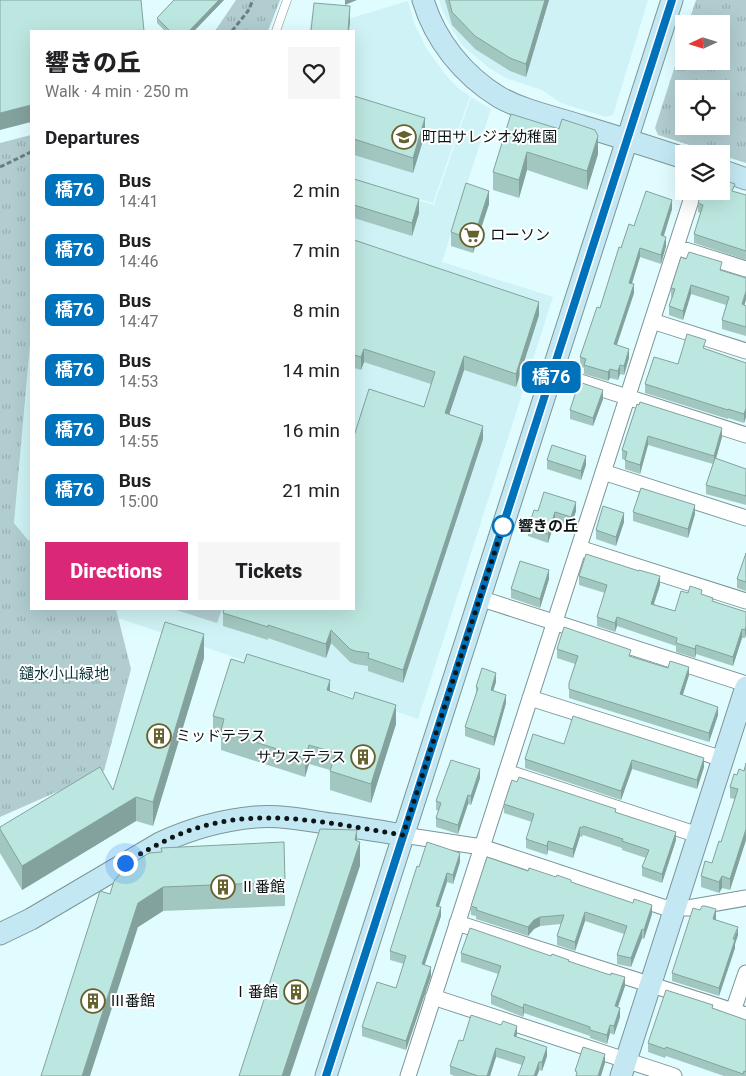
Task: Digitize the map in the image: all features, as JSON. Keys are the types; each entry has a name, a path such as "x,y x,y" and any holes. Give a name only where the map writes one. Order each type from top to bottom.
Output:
{"street":[{"path":"423,0 434,27 450,53 478,82 500,97 526,108 675,155"},
{"path":"326,1076 672,0"},
{"path":"730,173 746,178"},
{"path":"408,1076 691,200"},
{"path":"676,246 746,269"},
{"path":"652,321 746,352"},
{"path":"552,373 746,435"},
{"path":"603,472 746,518"},
{"path":"579,548 746,601"},
{"path":"479,598 746,686 623,1068"},
{"path":"530,698 723,759"},
{"path":"506,772 698,835"},
{"path":"0,934 31,919 160,843 211,824 255,817 297,818 482,847 663,907 688,908 746,898"},
{"path":"457,923 740,1013 746,973"},
{"path":"433,997 623,1068 674,1076"}],"lane":[{"path":"276,30 287,0"}],"path":[{"path":"233,30 248,11 253,0"},
{"path":"0,166 30,152"}],"shaded area":[{"path":"439,0 648,0 613,115 606,117 561,103 542,90 506,78 489,68 463,46 442,10"},
{"name":"町田サレジオ幼稚園","path":"408,1 414,23 426,48 445,74 458,88 470,96 433,203 355,179 355,30 309,30 312,13 348,19"},
{"path":"471,97 491,109 442,262 553,297 418,719 118,618 116,610 355,610 355,181 434,205"},
{"path":"30,345 30,541 14,523"}],"green space":[{"path":"236,0 280,0 268,30 216,30"},
{"path":"696,0 746,0 746,163 730,158 730,145 689,145 658,135 655,128 675,66 675,70 730,70 730,15 691,15"},
{"name":"鑓水小山緑地","path":"30,135 30,345 14,523 30,541 30,610 116,610 131,669 104,771 0,817 0,143"},
{"path":"176,610 222,610 217,623"}],"building":[{"path":"0,0 141,0 144,30 30,30 30,105 0,113"},
{"path":"174,0 219,0 190,30 169,30 157,18"},
{"path":"449,0 545,0 526,64 510,58 475,36 452,12"},
{"path":"314,3 350,6 348,30 311,30"},
{"path":"355,96 425,118 413,158 355,139"},
{"path":"511,114 559,129 562,119 595,130 598,136 587,171 527,152 519,180 493,172"},
{"path":"355,179 419,199 412,223 355,205"},
{"path":"730,182 735,184 732,191 746,195 746,251 694,234 703,205 698,203 699,200 730,200"},
{"path":"466,183 489,191 473,240 451,232"},
{"path":"646,191 672,200 661,235 666,237 661,255 640,248 629,283 634,284 614,344 629,349 624,366 620,365 618,371 610,369 608,372 584,365 586,359 580,357 597,307 600,308 619,247 621,248 629,224 634,226"},
{"path":"355,240 539,302 516,374 464,356 445,413 483,426 403,670 368,658 369,653 350,649 331,630 326,644 223,613 224,610 355,610 355,433 369,389 424,407 435,372 364,349 361,357 355,355"},
{"path":"689,252 722,262 720,270 746,278 746,291 742,304 746,306 746,327 722,320 729,297 691,285 683,311 669,306 675,289 671,288 681,257 686,259"},
{"path":"687,334 706,340 703,348 746,363 746,408 744,414 645,384 654,357 678,364"},
{"path":"579,382 603,390 593,418 570,410"},
{"path":"640,402 722,428 714,456 648,436 640,465 625,460 627,452 622,450 637,404 639,405"},
{"path":"552,445 586,456 581,471 547,460"},
{"path":"715,458 746,469 746,496 706,485"},
{"path":"641,488 695,505 688,529 633,512"},
{"path":"544,492 576,502 571,517 555,512 548,534 528,528 534,510 538,511"},
{"path":"603,506 624,513 616,537 596,530"},
{"path":"746,553 746,582 737,579"},
{"path":"586,554 660,576 651,604 675,611 681,591 688,593 690,586 702,590 701,594 713,598 712,601 746,612 745,630 742,629 733,657 696,645 695,649 676,643 677,638 617,617 615,623 597,617 607,585 579,576"},
{"path":"520,561 549,570 540,599 511,589"},
{"path":"165,622 204,634 153,802 136,797 22,866 0,827 100,767 113,790"},
{"path":"564,627 631,650 629,656 668,668 670,661 689,667 680,694 718,707 709,733 569,689 569,683 578,656 557,649"},
{"path":"247,654 330,680 327,690 353,699 355,692 396,705 371,784 330,771 336,753 309,745 305,758 221,731 224,719 213,716 231,659 244,663"},
{"path":"482,668 496,673 491,690 506,695 494,737 465,727 478,688 476,687"},
{"path":"573,716 704,758 697,780 632,760 621,791 525,759 533,734 564,744"},
{"path":"451,760 480,769 471,796 468,795 458,825 436,818 441,803 436,801"},
{"path":"746,763 746,829 730,879 722,876 719,882 701,876 705,861 712,863 719,841 721,842 738,789 730,787 734,774 737,775 739,769 744,771"},
{"path":"519,777 616,809 615,812 676,832 662,874 642,867 649,850 583,826 582,828 580,827 573,849 548,841 547,846 526,839 534,814 504,804 512,780 517,782"},
{"name":"Ⅰ番館","path":"320,829 357,830 355,840 360,842 282,1076 239,1076"},
{"path":"284,842 285,882 163,887 138,903 82,1076 41,1076 100,891 110,894 114,881 124,869 149,853 162,852 161,848"},
{"path":"427,842 460,853 453,875 447,873 436,906 441,907 422,964 431,967 406,1041 362,1027 377,982 396,988 406,956 390,951 417,866 419,867"},
{"path":"487,857 528,871 529,868 556,877 557,875 571,880 571,882 633,903 634,899 652,905 644,930 642,929 631,958 617,955 627,926 585,912 575,942 557,936 564,915 540,917 534,920 528,927 476,910 477,908 471,906"},
{"path":"702,906 716,909 713,919 738,927 719,988 672,973 693,908 700,910"},
{"path":"470,928 607,974 611,975 611,973 625,977 615,1006 620,1008 614,1026 610,1025 607,1035 590,1030 590,1027 524,1004 523,1008 491,995 501,966 461,953"},
{"path":"666,990 713,1005 712,1008 746,1020 746,1072 744,1071 743,1074 666,1047 665,1049 648,1043"},
{"path":"471,1015 501,1025 503,1021 517,1026 514,1036 547,1047 542,1062 539,1062 534,1076 518,1076 525,1057 496,1048 487,1076 478,1076 450,1066 459,1040 463,1041"},
{"path":"583,1047 605,1054 598,1076 576,1076 577,1072 575,1071"}],"bus line":[{"name":"橋76","path":"326,1076 672,0"}],"place":[{"name":"町田サレジオ幼稚園","path":"404,137"},
{"name":"ローソン","path":"472,235"},
{"name":"響きの丘","path":"503,526"},
{"name":"ミッドテラス","path":"159,736"},
{"name":"サウステラス","path":"363,757"},
{"name":"Ⅱ番館","path":"223,887"},
{"name":"Ⅰ番館","path":"296,992"},
{"name":"Ⅲ番館","path":"93,1001"}],"route":[{"path":"125,863 160,843 196,828 224,821 255,817 297,818 403,835 504,523 503,526"}]}
